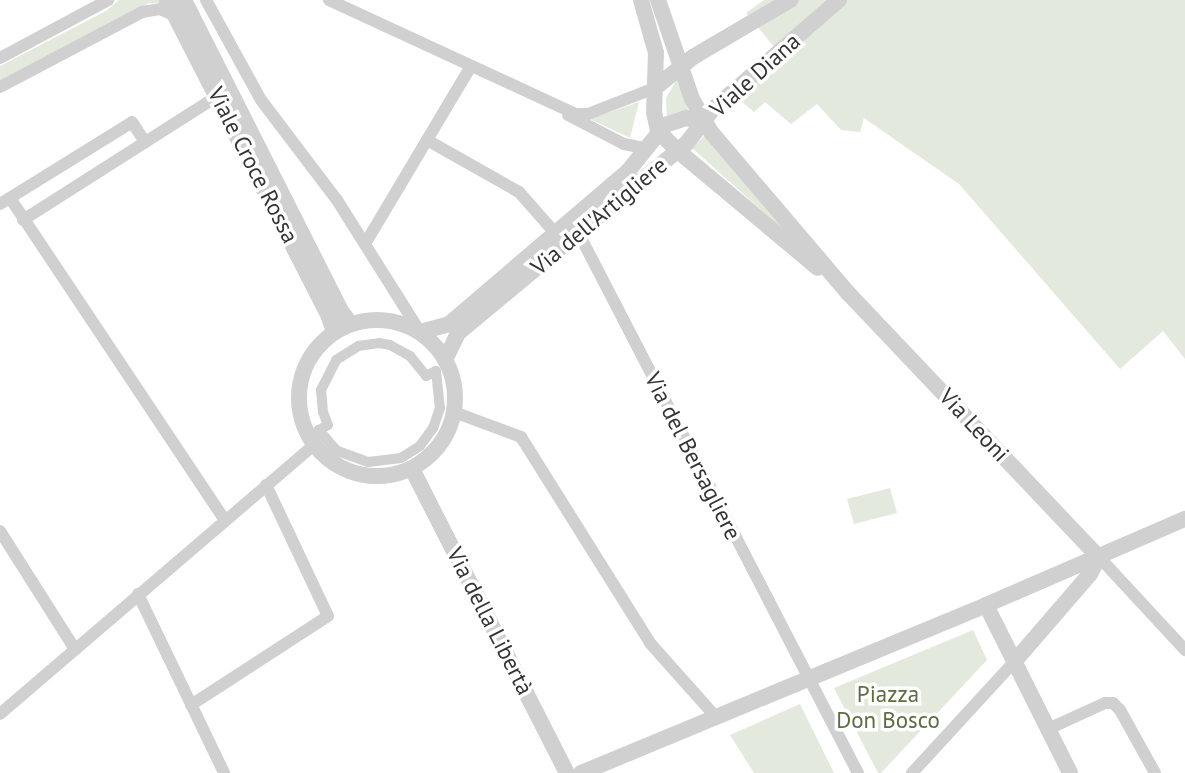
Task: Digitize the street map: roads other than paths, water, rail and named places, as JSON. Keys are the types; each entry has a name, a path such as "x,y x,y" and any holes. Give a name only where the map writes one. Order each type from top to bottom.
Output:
{"street":[{"path":"0,58 108,0"},
{"name":"Viale Croce Rossa","path":"167,0 218,96 329,317 334,332"},
{"name":"Viale Croce Rossa","path":"184,0 341,311 351,324"},
{"path":"206,0 261,100 337,200 454,384 454,412 440,445 412,468 394,475 373,477 353,473 334,464 314,445 301,420 299,386 312,353 334,332 351,324 390,321 420,332"},
{"path":"328,0 556,107 624,144 644,148"},
{"path":"641,0 656,53 654,112 661,134 678,141 694,137"},
{"name":"Via Leoni","path":"658,0 704,123 849,294 1099,557"},
{"name":"Viale Diana","path":"655,88 681,66 790,0"},
{"name":"Viale Diana","path":"704,123 713,109 839,0"},
{"path":"0,87 142,12 160,9 176,16"},
{"path":"365,244 471,66"},
{"path":"556,107 576,114 588,114 655,88"},
{"path":"23,220 218,96"},
{"name":"Via dell'Artigliere","path":"644,148 654,112"},
{"name":"Via dell'Artigliere","path":"420,332 441,329 449,324 629,170 644,148 682,118 695,118 704,123 694,137 678,151 650,171 457,333 441,366"},
{"path":"145,142 132,122 5,201 23,220 225,520"},
{"name":"Via Leoni","path":"661,134 849,294"},
{"path":"427,140 519,192 555,233"},
{"path":"650,171 672,162 694,164"},
{"name":"Via del Bersagliere","path":"578,232 800,663 810,677"},
{"path":"368,344 390,345 410,356 426,376 441,366 438,418 427,438 401,458 379,463 357,460 337,451 319,430 328,425 321,401 324,379 336,360 352,349 368,344"},
{"path":"454,412 521,436 650,643 716,717"},
{"path":"0,713 314,445"},
{"name":"Via della Libertà","path":"412,468 567,773"},
{"path":"191,705 328,616 267,485"},
{"path":"581,773 986,605 1185,519"},
{"path":"0,531 75,649"},
{"path":"1099,557 1185,650"},
{"path":"912,773 1014,662 1090,574 1099,557"},
{"path":"138,594 224,773"},
{"path":"986,605 1070,773"},
{"path":"810,677 858,773"},
{"path":"1048,729 1105,703 1113,703 1121,710 1155,773"}],"park label":[{"name":"Piazza Don Bosco","path":"888,707"}]}
